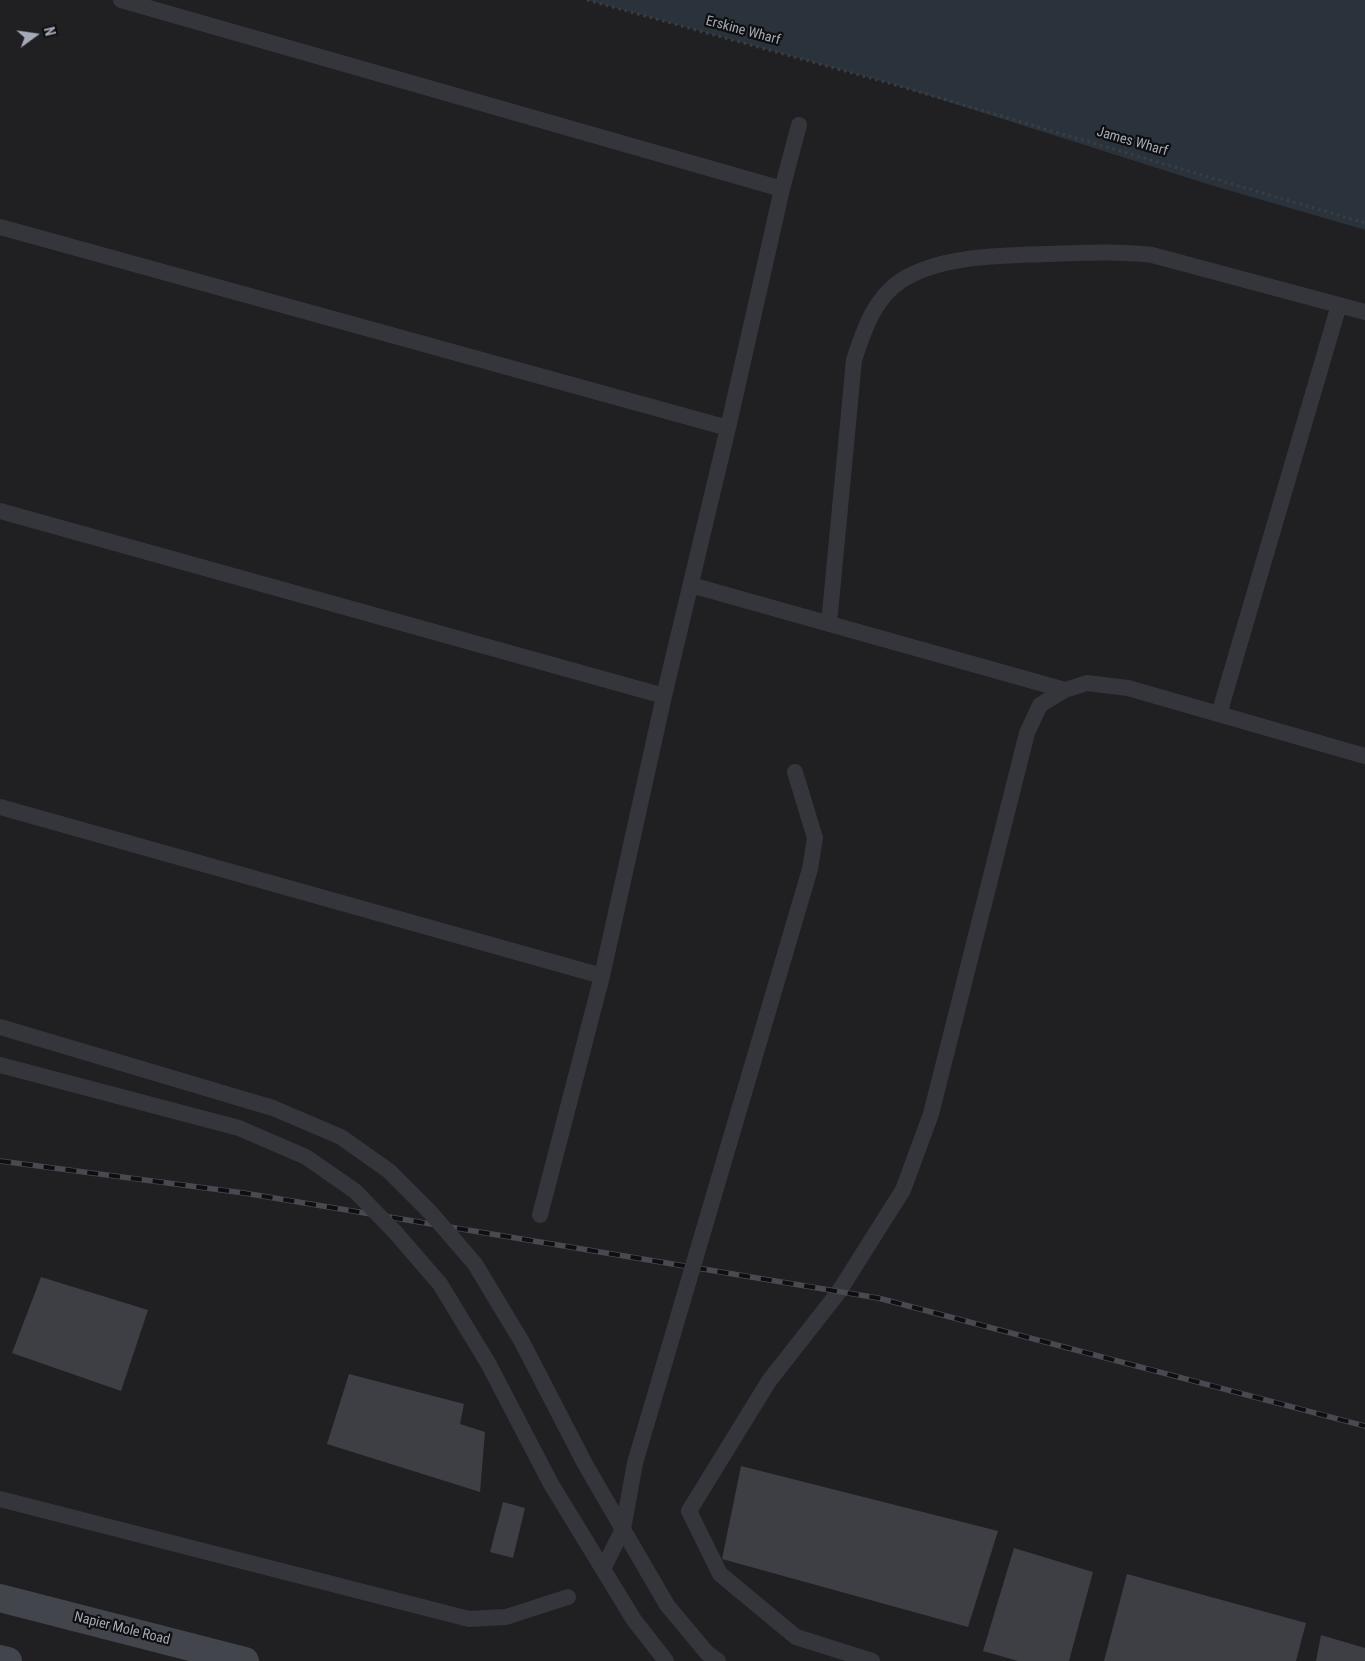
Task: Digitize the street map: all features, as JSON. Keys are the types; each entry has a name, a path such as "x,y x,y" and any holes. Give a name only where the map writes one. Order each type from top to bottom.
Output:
{"main road":[{"name":"Napier Mole Road","path":"0,1598 245,1661"},
{"path":"0,1659 8,1661"}],"lane":[{"path":"121,0 782,189"},
{"path":"540,1216 602,976 664,696 728,428 782,189 800,124"},
{"path":"0,227 728,428"},
{"path":"829,624 854,360 865,325 883,298 902,280 926,268 984,256 1118,251 1152,254 1365,312"},
{"path":"1218,714 1339,305"},
{"path":"0,511 664,696"},
{"path":"691,585 1065,690"},
{"path":"872,1661 796,1637 720,1574 689,1511 769,1381 838,1293 903,1190 930,1114 1027,733 1040,705 1065,690 1088,683 1128,688 1365,756"},
{"path":"603,1569 623,1529 635,1463 810,869 814,838 795,772"},
{"path":"0,807 602,976"},
{"path":"0,1027 273,1108 340,1137 389,1171 430,1212 475,1264 522,1342 586,1464 667,1605 707,1653 718,1661"},
{"path":"0,1065 239,1128 306,1157 355,1191 396,1232 440,1284 488,1363 551,1484 634,1620 666,1661"},
{"path":"0,1499 469,1620 506,1617 568,1597"}],"path":[{"name":"Erskine Wharf","path":"587,0 892,84"},
{"name":"James Wharf","path":"892,84 1365,222"}],"shaded area":[{"path":"0,0 587,0 892,84 1210,185 1365,230 1365,1661 0,1661"},
{"path":"587,0 1365,0 1365,230 1210,185 892,84"}],"building":[{"path":"41,1277 148,1310 121,1391 12,1353"},
{"path":"349,1374 464,1404 460,1424 485,1432 480,1492 327,1444"},
{"path":"741,1466 998,1531 968,1627 722,1559"},
{"path":"503,1502 525,1508 513,1558 490,1552"},
{"path":"1014,1548 1093,1572 1069,1661 1018,1661 983,1651"},
{"path":"1127,1574 1306,1623 1296,1661 1104,1661"},
{"path":"1321,1635 1365,1648 1365,1661 1316,1661"}],"railway":[{"path":"0,1161 244,1193 878,1298 1365,1426"}]}
